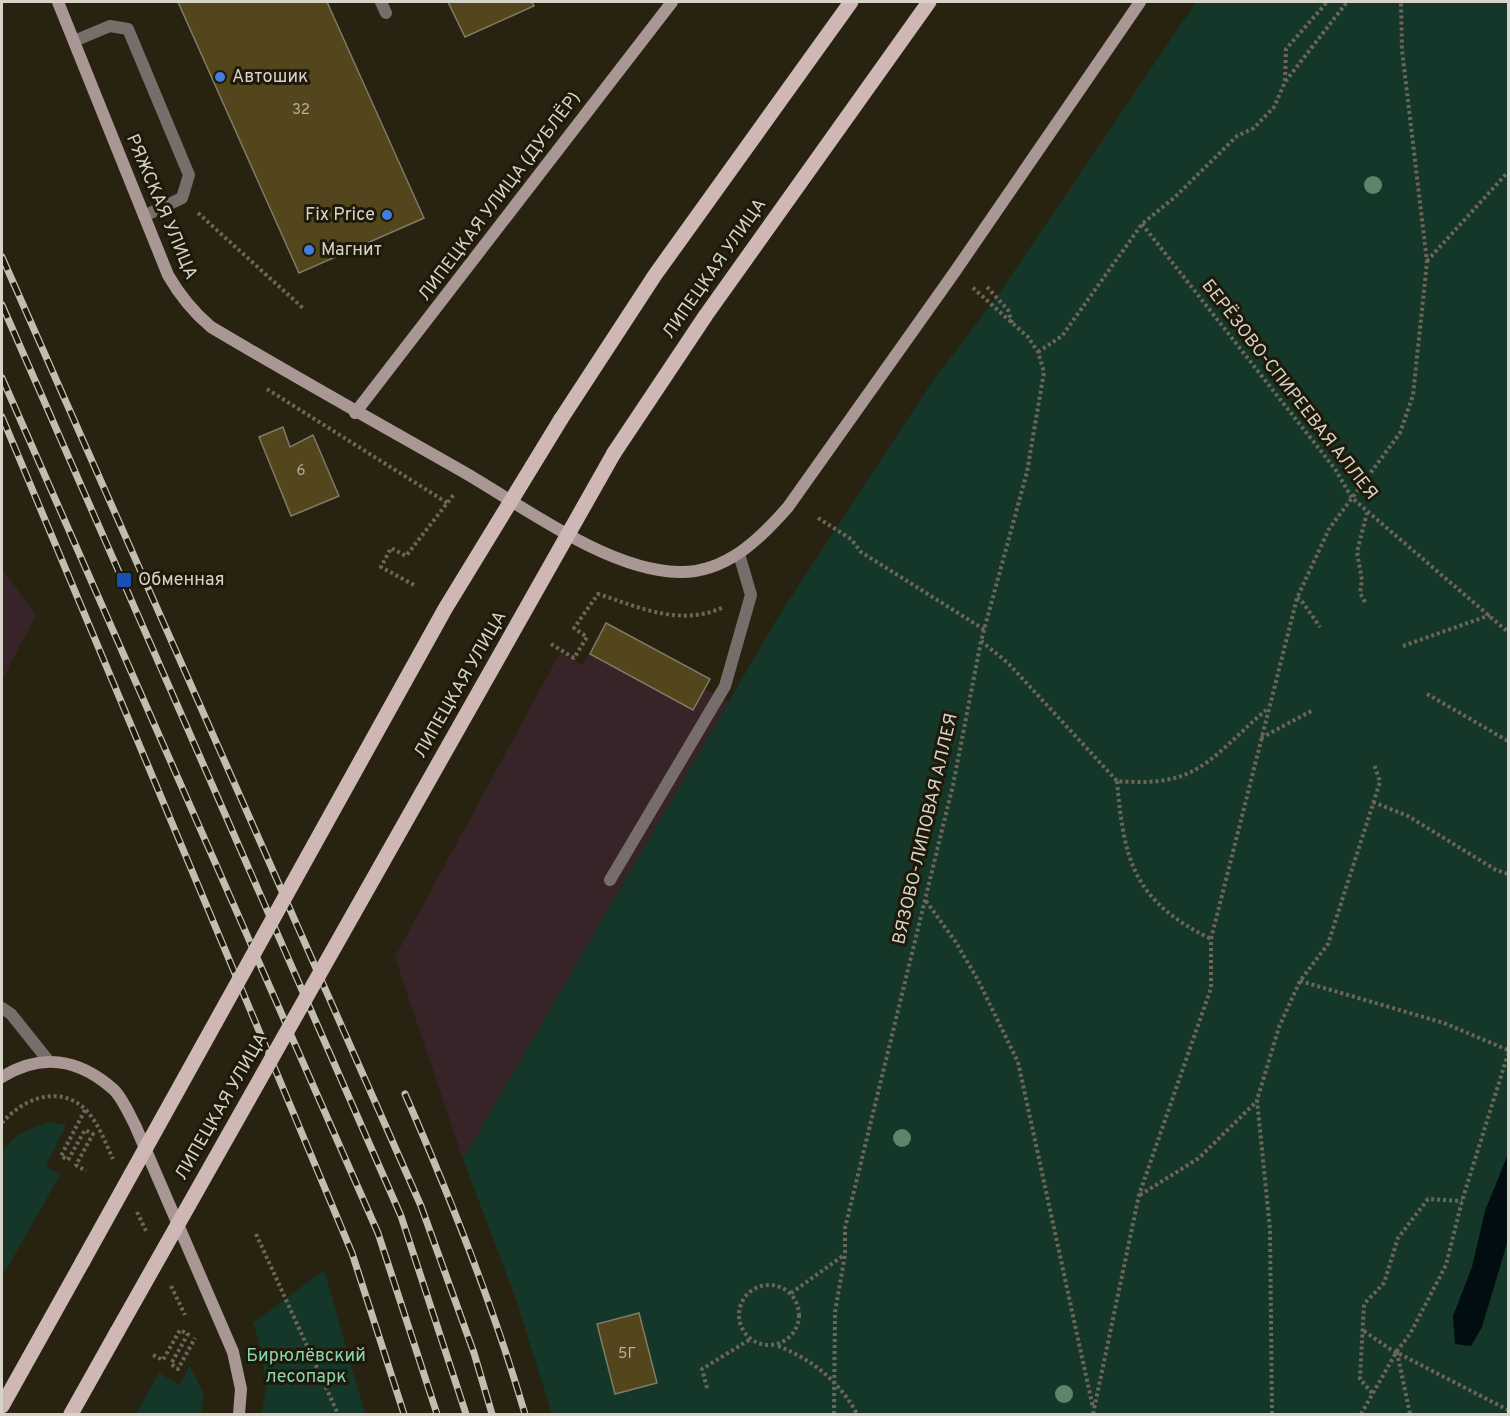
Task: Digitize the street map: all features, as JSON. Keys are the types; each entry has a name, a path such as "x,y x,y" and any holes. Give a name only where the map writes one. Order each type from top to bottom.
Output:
{"main road":[{"path":"2,1406 445,609 561,419 655,275 851,2"},
{"name":"ЛИПЕЦКАЯ УЛИЦА","path":"71,1414 615,453 706,315 929,2"}],"street":[{"name":"РЯЖСКАЯ УЛИЦА","path":"58,2 168,275 179,295 193,312 211,327 355,413 592,547 645,569 681,573 709,568 739,554 764,534 788,507 954,273 1140,2"},
{"name":"ЛИПЕЦКАЯ УЛИЦА (ДУБЛЁР)","path":"355,413 672,2"},
{"path":"2,1077 19,1066 47,1059 86,1070 114,1090 135,1125 232,1352 241,1389 239,1414"}],"lane":[{"path":"74,41 110,26 128,29 189,175 182,198 144,216"},
{"path":"610,880 725,686 752,595 739,554"},
{"path":"2,1008 11,1014 47,1059"}],"path":[{"path":"1285,82 1286,49 1327,2"},
{"path":"954,273 982,294 1028,337 1038,352 1062,336 1142,224 1175,197 1237,136 1254,128 1274,107 1285,82 1347,2"},
{"path":"1094,1414 1139,1196 1211,988 1211,939 1267,709 1297,598 1329,529 1400,433 1413,395 1427,262 1401,50 1401,2"},
{"path":"1427,262 1509,172"},
{"path":"182,198 304,309"},
{"name":"БЕРЁЗОВО-СПИРЕЕВАЯ АЛЛЕЯ","path":"1142,224 1335,469 1352,498 1509,632"},
{"path":"987,287 1008,310 1012,323"},
{"name":"ВЯЗОВО-ЛИПОВАЯ АЛЛЕЯ","path":"834,1414 835,1312 845,1255 845,1228 907,966 926,902 953,784 981,641 1027,472 1044,372 1038,352"},
{"path":"414,585 381,567 391,548 406,556 448,504"},
{"path":"1365,602 1360,593 1362,580 1357,552 1367,513"},
{"path":"818,518 851,538 861,552 985,630"},
{"path":"551,644 574,658 587,637 574,628 598,594 669,616 704,616 752,595"},
{"path":"1297,598 1301,600 1320,627"},
{"path":"1403,646 1490,615"},
{"path":"981,641 1008,663 1118,781 1122,836 1137,879 1179,924 1211,939"},
{"path":"1427,694 1509,741"},
{"path":"1118,781 1145,783 1190,773 1208,761 1267,709"},
{"path":"1261,738 1312,710"},
{"path":"1272,1414 1270,1229 1257,1100 1279,1027 1299,981 1328,944 1380,782 1374,764"},
{"path":"1373,802 1408,816 1496,870 1509,874"},
{"path":"926,902 978,980 1018,1062 1094,1414"},
{"path":"1299,981 1444,1023 1509,1052 1462,1201 1446,1265 1410,1334 1361,1414"},
{"path":"2,1123 26,1102 46,1095 69,1098 85,1110 98,1126 117,1168"},
{"path":"1139,1196 1199,1158 1257,1100"},
{"path":"85,1110 61,1156 69,1160 85,1130 93,1134 76,1165 86,1171"},
{"path":"1373,1394 1360,1379 1359,1353 1364,1331 1364,1304 1384,1283 1398,1238 1428,1198 1462,1201"},
{"path":"136,1210 151,1241"},
{"path":"255,1234 338,1414"},
{"path":"791,1293 845,1255"},
{"path":"749,1340 737,1318 745,1294 768,1283 791,1293 800,1312 795,1333 778,1346"},
{"path":"170,1284 185,1315"},
{"path":"153,1355 163,1360 180,1330 188,1334 171,1365 178,1369 195,1338"},
{"path":"1364,1331 1397,1352 1509,1410"},
{"path":"707,1388 702,1369 749,1340 778,1346 805,1357 848,1398 857,1414"},
{"path":"1397,1352 1410,1414"}],"shaded area":[{"path":"2,569 36,615 2,680"},
{"path":"601,636 729,702 463,1159 395,957 560,653 582,665"},
{"path":"1508,1154 1508,1240 1482,1327 1471,1346 1455,1344 1453,1316 1472,1267 1485,1211"}],"green space":[{"path":"1196,2 1508,2 1508,1414 552,1414 516,1299 463,1159 778,617 934,379 996,298"},
{"path":"48,1122 66,1125 46,1166 60,1175 2,1277 2,1151 19,1134"},
{"name":"Бирюлёвский лесопарк","path":"324,1270 365,1414 260,1414 265,1394 264,1369 253,1323"},
{"path":"190,1366 203,1393 202,1414 136,1414 159,1373 179,1385"}],"building":[{"path":"178,2 327,2 424,218 299,273"},
{"path":"448,2 532,2 534,6 465,37"},
{"path":"283,427 290,447 313,435 339,496 291,516 259,437"},
{"path":"606,623 710,679 693,710 590,654"},
{"path":"639,1313 657,1383 615,1394 597,1324"}],"railway":[{"path":"2,257 421,1206 474,1353 492,1414"},
{"path":"2,305 401,1216 466,1414"},
{"path":"2,378 378,1233 437,1414"},
{"path":"2,417 352,1253 404,1414"},
{"path":"405,1094 470,1253 513,1373 525,1414"}],"place":[{"name":"Автошик","path":"220,77"},
{"name":"Fix Price","path":"387,215"},
{"name":"Магнит","path":"309,250"},
{"name":"Обменная","path":"124,580"}]}
